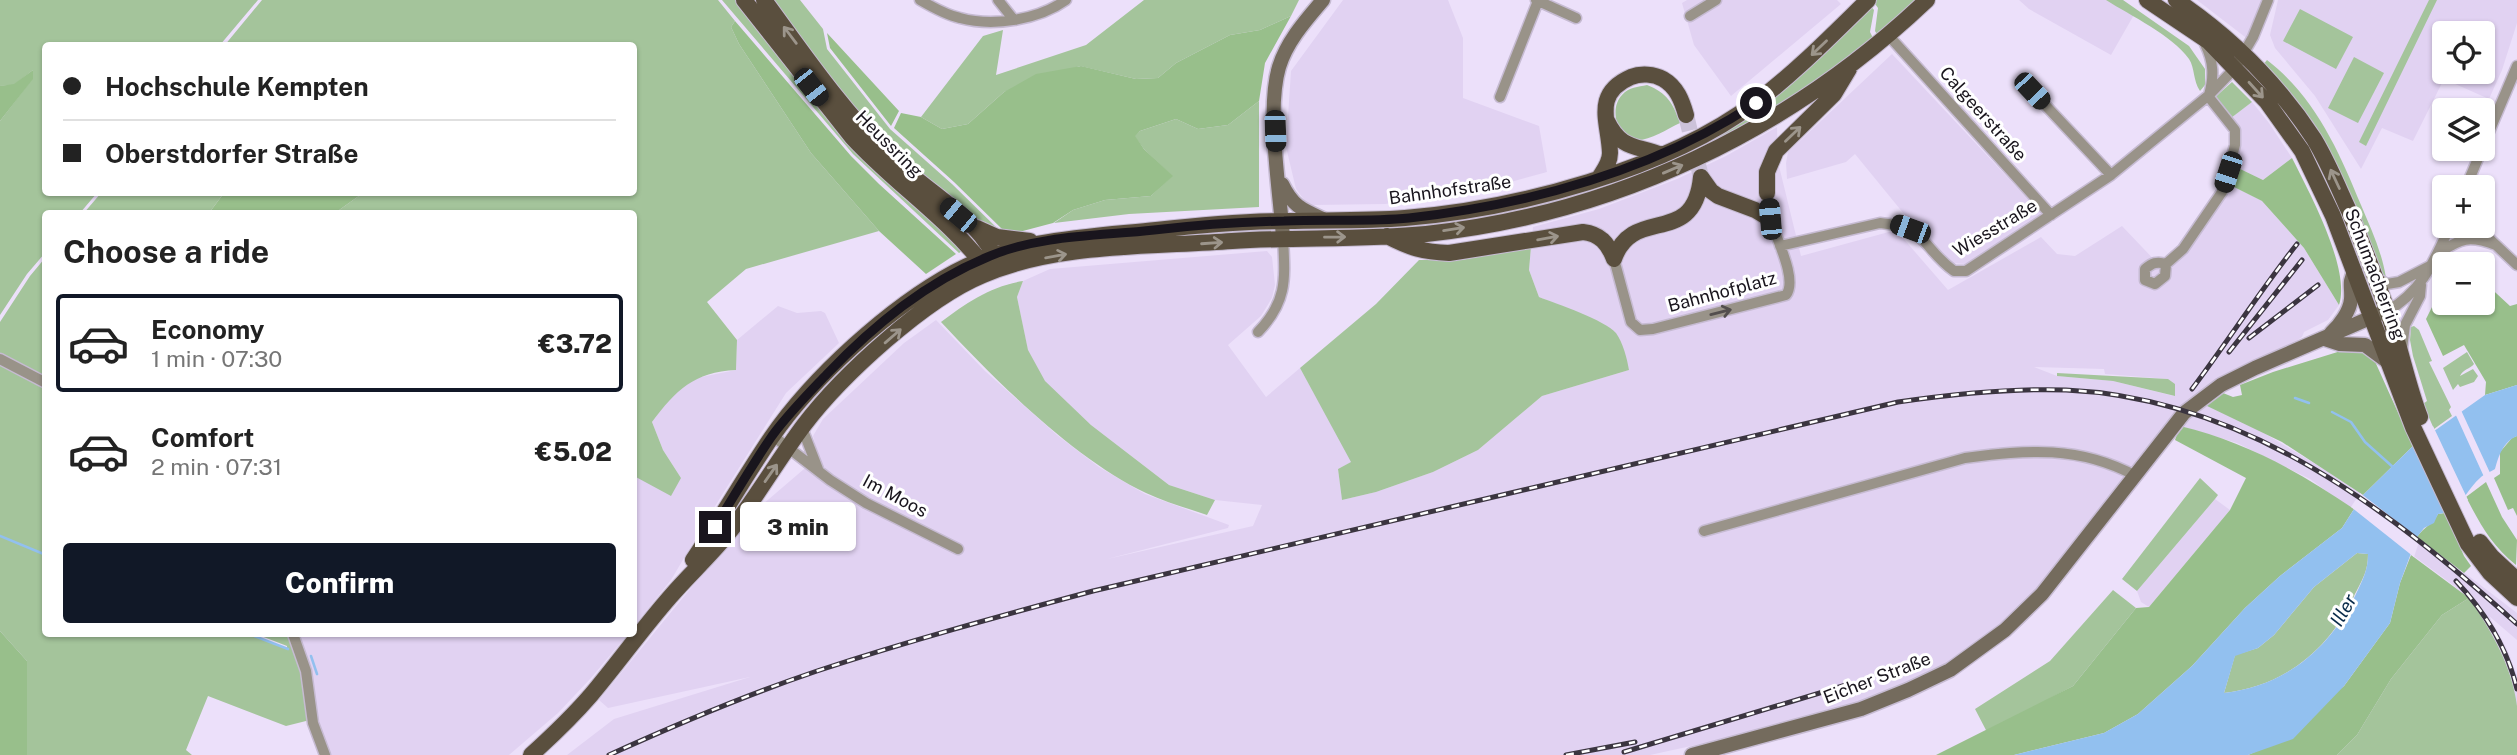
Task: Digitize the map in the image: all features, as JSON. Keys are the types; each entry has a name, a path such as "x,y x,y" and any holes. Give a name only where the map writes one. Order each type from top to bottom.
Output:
{"main road":[{"name":"Heussring","path":"744,0 871,158 988,262"},
{"name":"Heussring","path":"764,0 856,122 890,157 971,226 988,244 988,262"},
{"name":"Bahnhofstraße","path":"988,262 1030,260 1082,251 1283,238 1424,234 1509,221 1571,207 1633,186 1692,161 1774,117 1850,66 1889,36 1927,0"},
{"name":"Schumacherring","path":"2147,0 2240,61 2295,112 2315,142 2333,174 2387,311 2397,367 2413,428 2468,544 2490,573 2517,598"},
{"name":"Schumacherring","path":"2176,0 2216,29 2302,151 2319,183 2372,318 2415,403 2477,538 2492,558 2517,580"},
{"name":"Bahnhofstraße","path":"988,262 1043,243 1180,226 1401,218 1465,210 1599,178 1661,155 1756,103 1809,58 1859,3"},
{"path":"1767,193 1767,173 1776,151 1834,93 1850,66"},
{"path":"1599,178 1610,154 1605,103 1621,82 1635,75 1659,77 1677,92 1686,115"},
{"path":"1604,114 1611,129 1622,142 1661,155"},
{"path":"1614,259 1622,241 1635,231 1673,222 1689,213 1700,191 1701,177 1718,196 1755,210 1770,219"},
{"path":"971,226 997,237 1043,243"},
{"path":"1386,236 1411,249 1427,253 1449,253 1583,232 1598,236 1606,242 1614,259"},
{"path":"531,755 589,697 669,598 726,536 802,428 852,373 899,330 988,262"},
{"path":"669,598 772,436 801,400 890,314 933,285 988,262"}],"street":[{"path":"920,0 959,18 976,21 1014,20 1066,0"},
{"path":"998,0 1014,20"},
{"path":"1258,332 1272,316 1282,297 1285,273 1275,90 1279,66 1303,23 1323,0"},
{"path":"1690,16 1716,0"},
{"name":"Wiesstraße","path":"1780,246 1880,223 1897,224 1918,233 1949,268 1961,272 2111,175 2209,96 2240,61 2268,0"},
{"path":"1500,97 1537,1 1576,18"},
{"name":"Calgeerstraße","path":"1889,36 2051,215"},
{"path":"2166,264 2183,249 2222,192 2235,145 2235,130 2209,96 2213,67 2211,55 2202,37"},
{"path":"2495,118 2517,66"},
{"path":"2029,82 2032,91 2111,175"},
{"path":"1278,178 1289,199 1299,208 1325,220"},
{"name":"Bahnhofplatz","path":"1614,259 1631,322 1640,330 1786,295 1790,286 1770,219 1767,193"},
{"path":"2444,252 2459,240 2470,238 2496,245"},
{"path":"2489,238 2517,265"},
{"path":"2374,276 2387,284 2399,282 2432,262"},
{"path":"2355,271 2349,279 2349,308 2336,329 2325,338 2340,344 2365,345 2397,367 2405,325 2420,296 2421,285 2432,263"},
{"path":"2387,311 2401,303 2421,285"},
{"name":"Eicher Straße","path":"1692,755 1718,752 1861,709 1909,691 1950,670 2005,630 2036,601 2184,413 2211,392 2255,368 2387,311"},
{"path":"0,359 42,381"},
{"path":"802,428 819,471"},
{"name":"Im Moos","path":"772,436 866,503 958,549"},
{"path":"1704,531 1965,458 2008,452 2068,452 2113,464 2136,476"},
{"path":"294,637 306,671 315,731 326,755"}],"shaded area":[{"path":"1343,0 1448,0 1463,38 1463,98 1539,126 1547,172 1467,194 1385,204 1313,205 1305,201 1296,189 1286,147 1291,71"},
{"path":"1687,0 1837,0 1841,4 1731,96 1694,45 1682,3"},
{"path":"2019,0 2112,0 2135,13 2111,55 2029,9"},
{"path":"2197,0 2264,0 2249,40"},
{"path":"2278,0 2517,0 2517,23 2502,70 2489,98 2455,84 2495,84 2495,21 2432,21 2432,84 2442,84 2432,98 2413,141 2382,128 2361,169 2315,96 2275,48 2270,35"},
{"path":"1892,54 2043,215 1965,264 1953,263 1904,214 1855,154 1846,162 1787,179 1788,152"},
{"path":"2252,102 2292,158 2263,180 2234,166 2231,118"},
{"path":"1777,127 1778,162 1801,256 1896,230 1948,290 2041,237 2057,254 2075,256 2122,226 2162,268 2170,268 2230,185 2262,201 2304,248 2339,305 2328,320 2304,332 2302,337 2289,346 2193,401 2254,427 2319,466 2363,495 2517,613 2517,640 2489,616 2508,651 2517,676 2517,707 2506,666 2495,641 2469,598 2310,479 2237,443 2180,426 2044,584 2017,611 1944,666 1858,703 1728,738 1650,755 567,755 614,719 750,677 608,708 599,700 762,505 818,457 813,436 823,419 904,343 936,320 985,371 1057,435 1099,467 1145,494 1229,525 1228,528 1107,559 1253,526 1262,505 1215,500 1169,485 1091,425 1044,381 1028,351 1017,297 1023,281 1050,269 1267,251 1272,257 1275,285 1272,298 1261,316 1228,345 1266,397 1300,368 1352,462 1338,469 1342,500 1376,492 1433,472 1478,450 1542,396 1629,370 1615,332 1586,316 1539,297 1529,270 1533,227 1599,209 1677,179 1726,156","holes":["2034,367 2104,369 2105,374 2168,379 2174,396 2113,381 2057,376"]},
{"path":"778,306 797,313 825,313 839,343 786,393 671,580 637,622 637,476 681,478 663,450 652,422 671,396 696,378 736,370 737,340"},
{"path":"2215,499 2230,510 2149,607 2141,602 2137,591"},
{"path":"297,637 625,637 558,713 509,755 328,755 319,738"}],"green space":[{"path":"0,0 258,0 223,42 42,42 42,196 94,196 83,210 42,210 42,256 0,315 0,121 33,78 33,70 14,85 0,86"},
{"path":"262,0 718,0 735,21 731,27 739,44 811,153 879,231 746,269 707,302 737,340 736,370 709,374 687,385 652,422 663,450 681,478 671,496 637,478 637,210 339,210 359,196 637,196 637,42 227,42"},
{"path":"722,0 738,0 867,162 964,250 959,253 853,154"},
{"path":"769,0 800,0 823,29 827,49 890,129 999,230 975,222 894,153 860,119"},
{"path":"1144,0 1299,0 1291,16 1260,30 1230,35 1176,63 1158,78 1136,79 1080,66 1004,92 968,124 942,129 921,117 983,36 1003,30 996,75 1086,45"},
{"path":"1874,0 1916,0 1878,36 1875,31 1878,8"},
{"path":"2106,0 2123,0 2189,46 2205,69 2205,85 2200,91 2191,63 2182,50 2162,34"},
{"path":"2429,0 2437,0 2366,146 2359,142"},
{"path":"1870,5 1874,10 1870,32 1874,40 1741,130 1650,175 1514,215 1512,206 1600,182 1786,87 1814,63"},
{"path":"2300,9 2353,37 2336,69 2283,41"},
{"path":"1291,16 1265,63 1259,101 1228,125 1198,129 1176,119 1140,131 1135,136 1144,149 1173,176 1151,196 1105,200 1073,210 1053,223 1019,232 1002,229 894,128 901,113 921,117 942,129 968,124 1004,92 1036,74 1081,66 1136,79 1158,78 1176,63 1230,35 1260,30"},
{"path":"735,21 851,156 956,254 926,274 879,231 811,153 739,44 731,27"},
{"path":"827,33 899,111 891,126 830,48"},
{"path":"2354,57 2384,73 2358,123 2328,108"},
{"path":"2267,60 2299,91 2324,126 2353,185 2376,241 2386,278 2382,278 2364,236 2262,66"},
{"path":"33,70 33,79 0,121 0,86 14,84"},
{"path":"2232,82 2252,102 2231,118 2213,99"},
{"path":"1647,85 1668,100 1680,123 1651,137 1634,140 1622,133 1616,120 1616,107 1618,100 1628,90"},
{"path":"1259,101 1259,207 1129,214 1054,223 1073,210 1105,200 1151,196 1172,176 1134,136 1140,131 1176,119 1198,129 1228,125"},
{"path":"2292,158 2318,210 2334,252 2341,290 2339,305 2304,248 2262,201 2230,185 2234,166 2263,180"},
{"path":"98,196 222,196 211,210 86,210"},
{"path":"222,196 359,196 339,210 211,210"},
{"path":"1531,247 1529,270 1539,297 1610,328 1621,341 1629,370 1542,396 1478,450 1433,472 1376,492 1342,500 1338,469 1351,462 1300,368 1376,304 1419,260 1461,260"},
{"path":"42,262 42,377 0,356 0,322"},
{"path":"1023,281 1017,297 1028,350 1045,381 1091,425 1169,485 1215,500 1207,515 1146,493 1091,460 1011,393 941,322 979,296"},
{"path":"2495,292 2510,306 2517,304 2517,385 2485,395 2486,382 2464,345 2443,356 2426,319 2432,307 2432,315 2495,315"},
{"path":"2411,327 2419,330 2432,361 2429,362 2451,407 2449,410 2452,416 2434,429 2423,404 2427,401 2413,356 2410,340"},
{"path":"2344,350 2359,351 2373,357 2413,446 2363,495 2282,442 2205,405 2223,393 2233,397 2242,395 2240,385"},
{"path":"2467,352 2474,364 2460,376 2473,369 2478,376 2474,382 2460,387 2458,384 2453,390 2443,368"},
{"path":"0,362 42,384 42,637 256,637 287,649 287,646 264,637 290,637 304,671 310,720 286,726 208,696 186,750 192,755 27,755 27,661 0,631"},
{"path":"2057,373 2168,379 2175,384 2175,396 2113,381 2057,376"},
{"path":"2180,426 2227,440 2271,459 2354,509 2342,528 2280,576 2245,608 2192,666 2138,714 2104,733 2014,755 1936,755 2073,686 2136,608 2149,607 2230,510 2246,478 2175,440"},
{"path":"2517,436 2517,516 2513,508 2508,510 2494,478 2500,474 2500,452"},
{"path":"2200,478 2218,495 2137,591 2122,579"},
{"path":"2486,482 2502,517 2517,540 2516,565 2487,534 2466,497"},
{"path":"2445,513 2471,566 2464,573 2417,537 2438,514"},
{"path":"2357,553 2368,554 2364,574 2345,614 2319,648 2303,662 2267,682 2224,693 2235,655 2258,648 2274,635 2314,587"},
{"path":"2411,555 2469,598 2442,615 2391,679 2357,735 2337,755 2248,755 2266,747 2344,686 2390,623 2400,583"},
{"path":"2113,590 2136,608 2073,686 1987,732 1975,709 2050,661"},
{"path":"2469,598 2493,636 2510,677 2517,706 2517,755 2337,755 2357,735 2391,679 2442,615"},
{"path":"0,631 27,661 27,755 0,755"}],"water":[{"path":"2517,385 2517,436 2505,445 2495,469 2480,478 2452,509 2438,514 2434,523 2424,528 2417,537 2400,583 2390,623 2344,686 2293,739 2248,755 2014,755 2104,733 2138,714 2192,666 2245,608 2280,576 2342,528 2363,495 2413,446 2485,395","holes":["2357,553 2368,554 2366,570 2356,594 2333,632 2319,648 2286,673 2246,689 2224,693 2235,656 2258,648 2274,635 2314,587"]}],"pier":[{"path":"2460,408 2491,475 2485,479 2454,411"},
{"path":"2433,426 2468,500 2447,516 2411,443"},
{"path":"2360,493 2420,539 2414,557 2351,507"}],"waterway":[{"path":"2295,398 2309,403"},
{"path":"2332,412 2351,422 2365,442 2394,468"},
{"path":"0,536 42,553"},
{"path":"257,637 288,649"},
{"path":"311,656 317,674"}],"tunnel":[{"path":"1686,115 1701,177"}],"railway":[{"path":"2192,389 2297,244"},
{"path":"2229,352 2302,260"},
{"path":"2249,338 2318,285"},
{"path":"609,755 712,710 817,671 1093,591 1898,402 2003,391 2066,390 2132,398 2194,414 2254,437 2311,467 2365,502 2418,540 2517,624"},
{"path":"2456,581 2494,631 2517,689"},
{"path":"1624,752 1846,685"},
{"path":"1566,755 1635,742"}],"route":[{"path":"715,527 772,436 801,400 849,352 890,314 956,271 993,254 1074,237 1180,226 1401,218 1486,206 1599,178 1641,163 1705,133 1756,103"}],"water label":[{"name":"Iller","path":"2343,610"}]}
